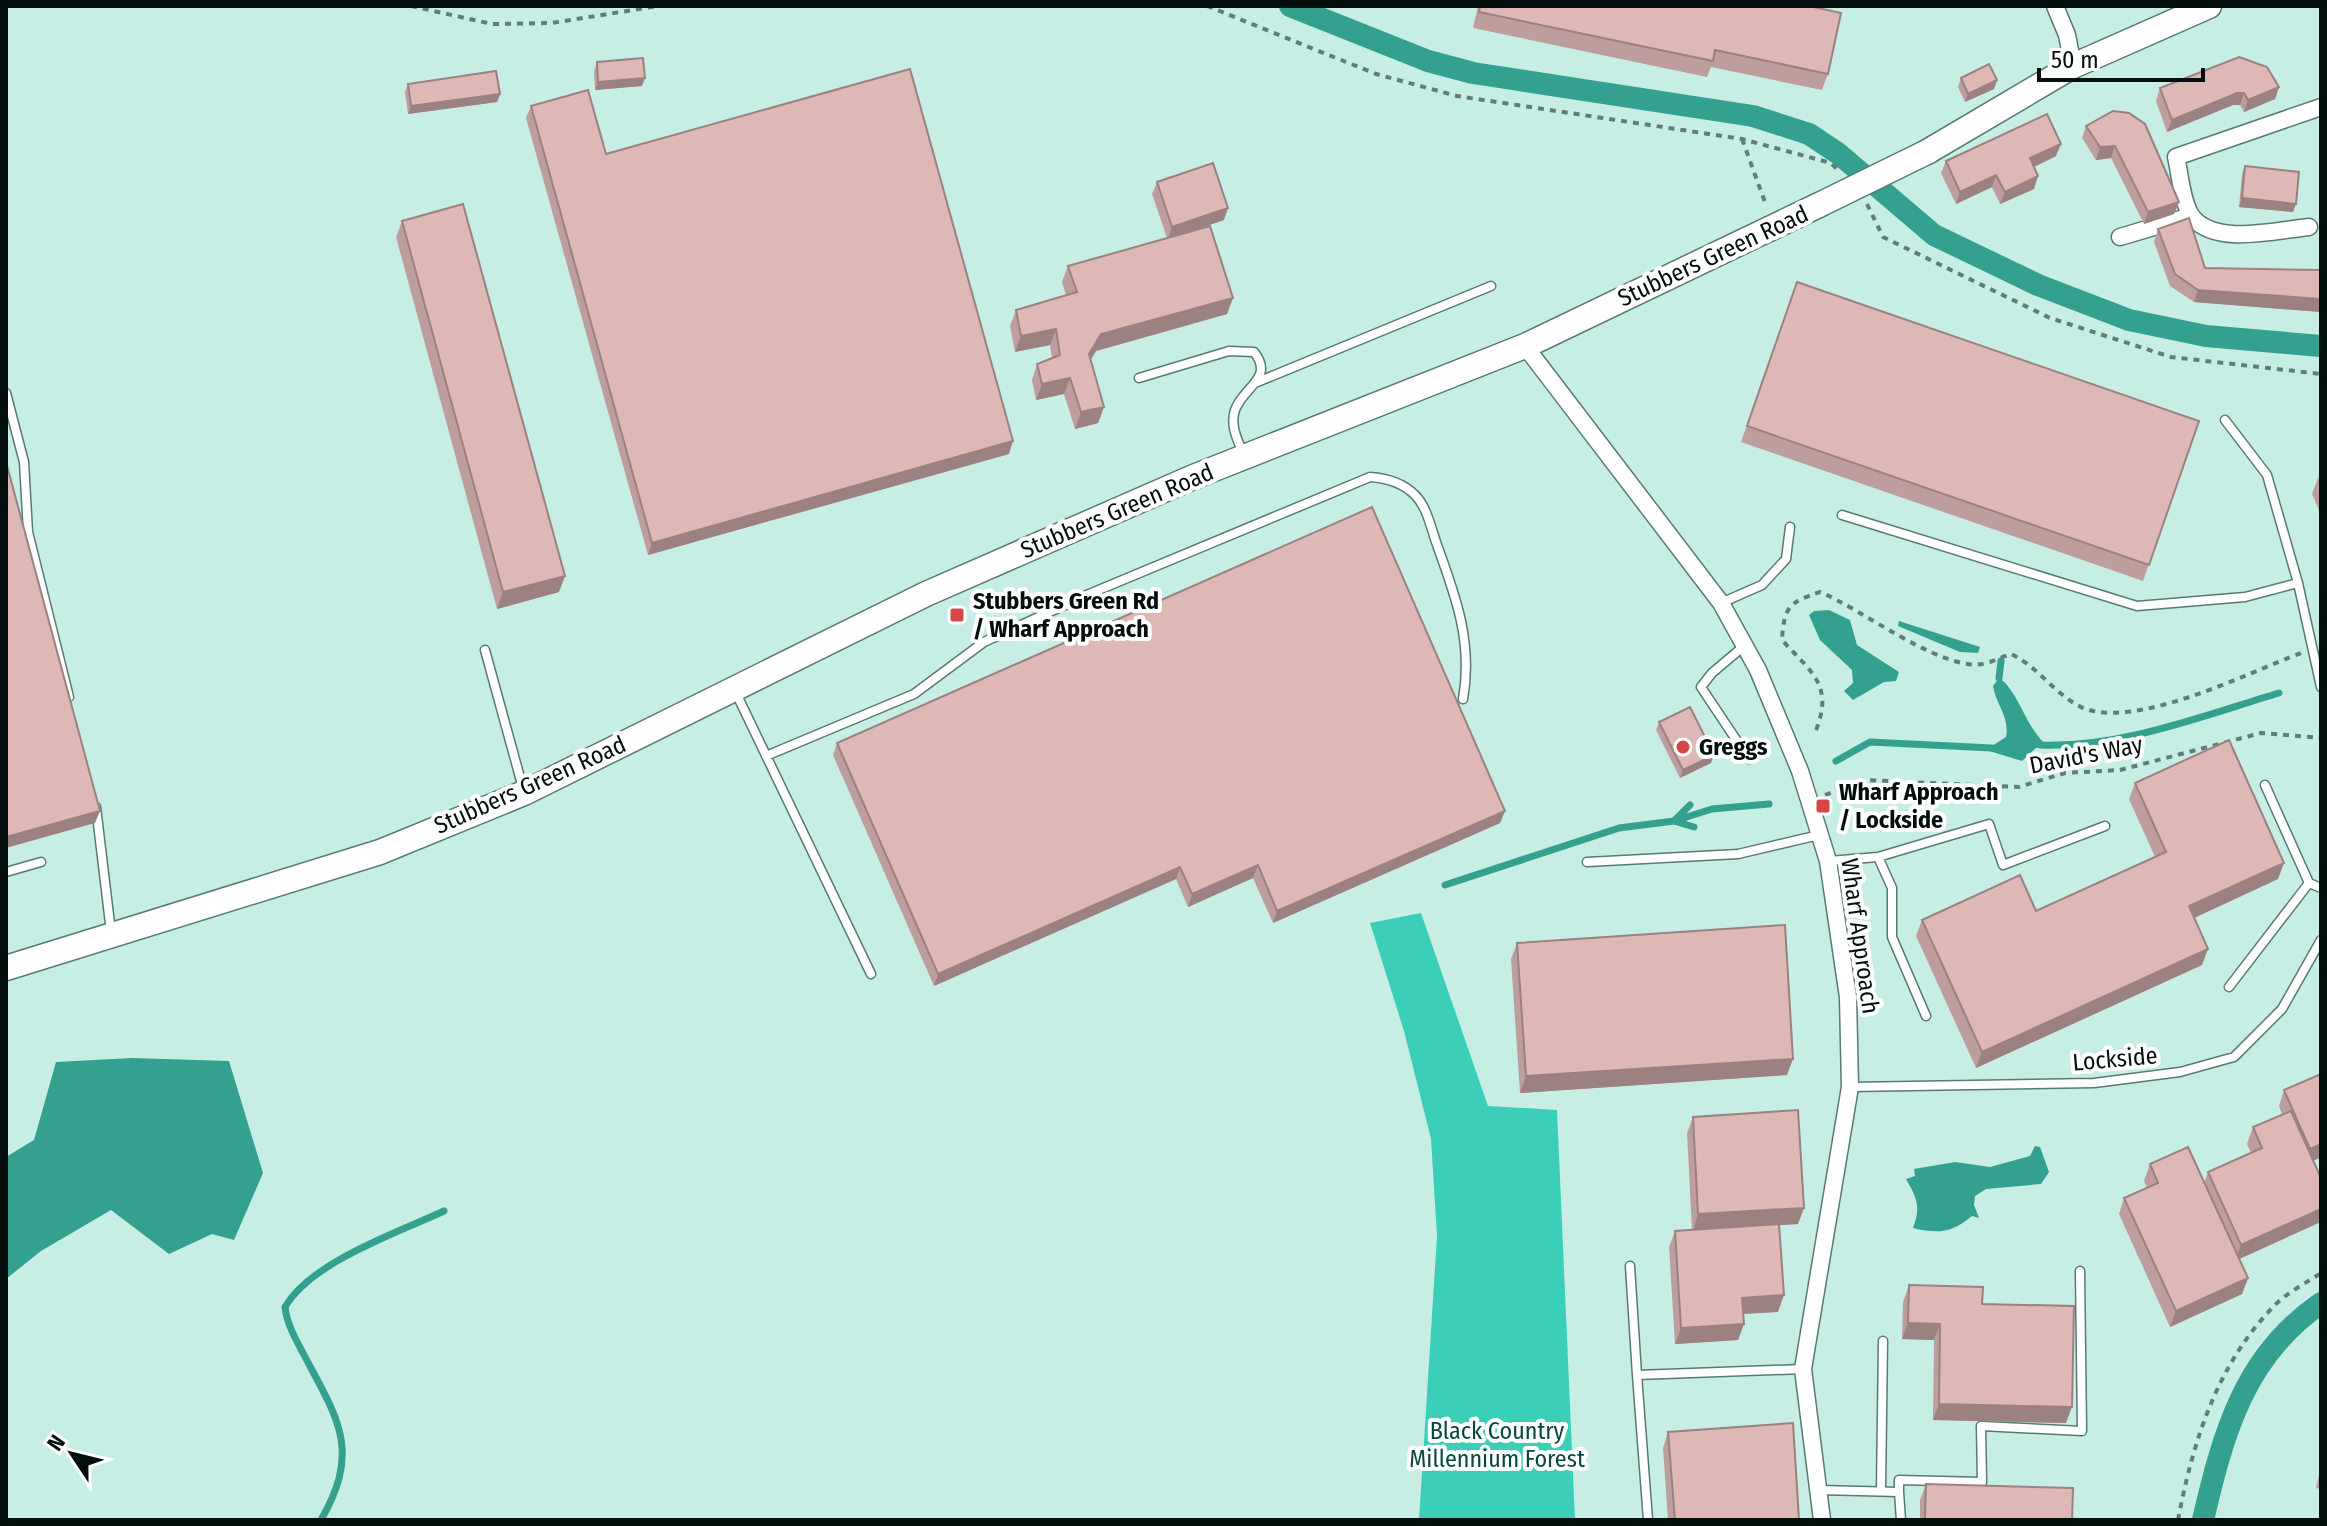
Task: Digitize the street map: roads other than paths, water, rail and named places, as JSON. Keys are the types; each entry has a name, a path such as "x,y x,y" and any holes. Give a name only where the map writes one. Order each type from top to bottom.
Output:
{"street":[{"path":"2055,6 2067,35 2073,66"},
{"name":"Stubbers Green Road","path":"6,968 380,852 524,793 926,594 1245,457 1525,346 1927,152 2073,66 2209,6"},
{"path":"2309,227 2232,234 2205,227 2191,216 2176,157 2321,107"},
{"path":"2120,237 2191,216"},
{"name":"Wharf Approach","path":"1525,346 1721,603 1745,645 1792,751 1828,861 1848,997 1850,1087 1803,1369 1822,1520"}],"lane":[{"path":"1255,383 1491,286"},
{"path":"1139,378 1238,349 1254,352 1263,370 1234,411 1235,434 1245,457"},
{"path":"6,393 24,462 28,532 72,709"},
{"path":"2225,420 2267,475 2320,669 2321,687"},
{"path":"766,756 914,694 984,642 1076,599 1370,477 1384,478 1408,489 1425,511 1463,617 1467,648 1463,699"},
{"path":"1842,515 2137,606 2245,597 2298,583"},
{"path":"1721,603 1762,585 1786,559 1790,527"},
{"path":"1745,645 1712,673 1701,687 1749,759"},
{"path":"485,650 524,793"},
{"path":"734,689 871,974"},
{"path":"2265,785 2309,883 2321,888"},
{"path":"94,798 112,937"},
{"path":"1828,861 1878,857 1989,824 2003,865 2105,826"},
{"path":"1587,862 1738,854 1820,834"},
{"path":"1878,857 1892,888 1892,937 1926,1016"},
{"path":"6,872 41,862"},
{"path":"2229,987 2309,883"},
{"name":"Lockside","path":"1850,1087 2094,1083 2180,1072 2234,1057 2282,1009 2321,940"},
{"path":"1630,1266 1648,1520"},
{"path":"1901,1520 1899,1480 1982,1482 1981,1426 2082,1431 2080,1271"},
{"path":"1881,1490 1883,1341"},
{"path":"1637,1375 1803,1369"},
{"path":"1818,1490 1899,1492"}],"waterway":[{"path":"1290,6 1428,61 1473,73 1753,116 1809,134 1839,154 1934,235 2038,285 2129,320 2206,336 2321,346"},
{"path":"1999,678 2001,661"},
{"path":"2040,745 2070,745 2131,736 2279,693"},
{"path":"1836,761 1870,742 1992,748"},
{"path":"1445,885 1619,828 1674,821 1712,809 1769,804"},
{"path":"1690,805 1674,821 1694,827"},
{"path":"321,1520 340,1473 340,1434 326,1397 292,1331 285,1307 297,1291 334,1263 444,1211"},
{"path":"2203,1520 2229,1428 2255,1372 2273,1347 2321,1303"}],"place":[{"name":"Stubbers Green Rd / Wharf Approach","path":"957,615"},
{"name":"Greggs","path":"1683,747"},
{"name":"Wharf Approach / Lockside","path":"1823,806"}],"park label":[{"name":"Black Country Millennium Forest","path":"1497,1445"}]}
